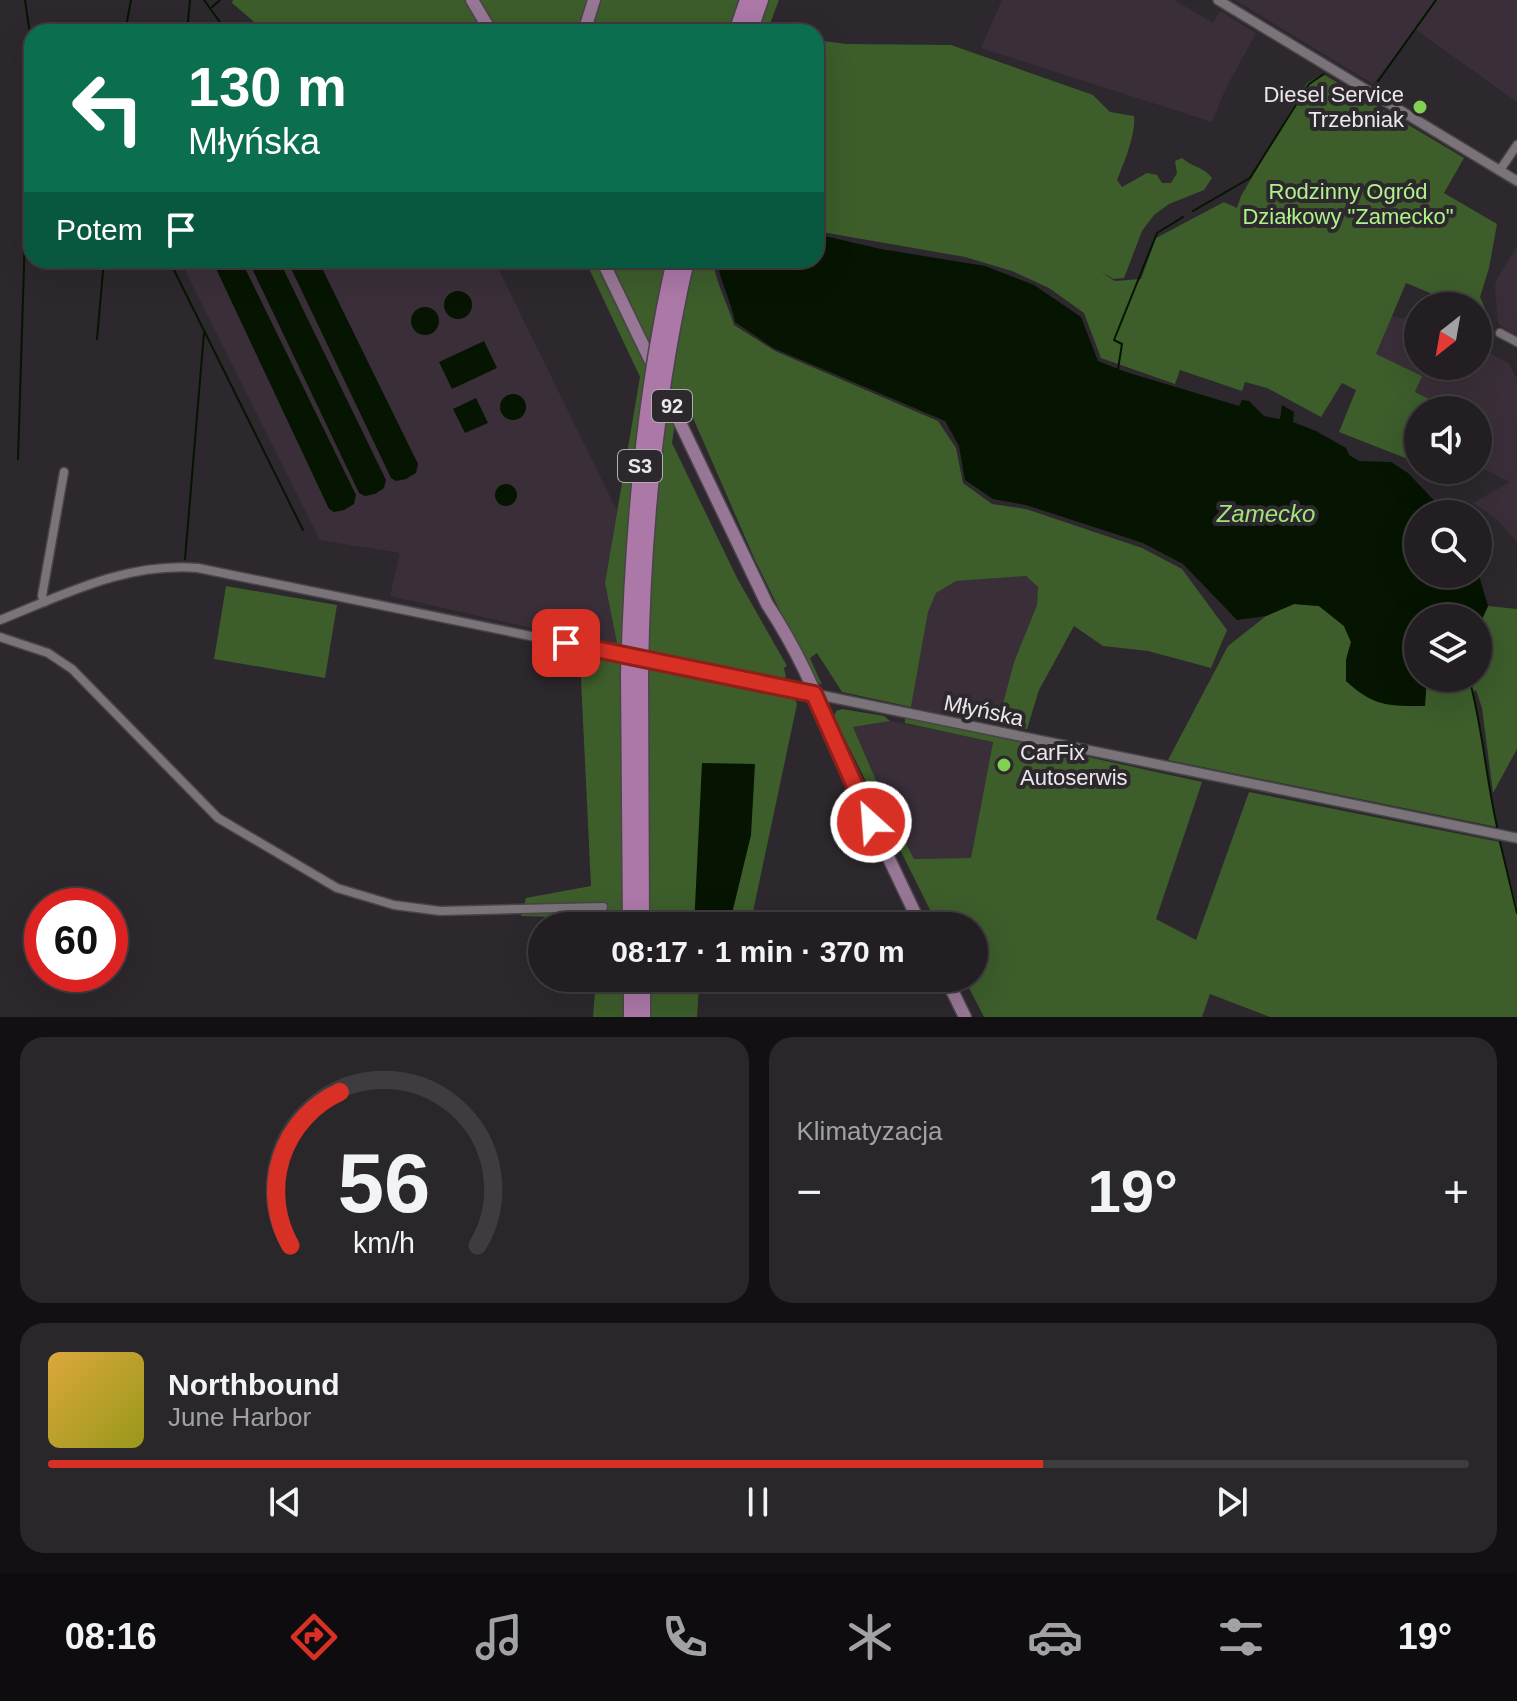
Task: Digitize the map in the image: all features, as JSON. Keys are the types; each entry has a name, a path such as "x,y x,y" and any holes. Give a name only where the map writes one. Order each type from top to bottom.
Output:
{"highway":[{"path":"739,24 747,0"},
{"path":"753,24 761,0"},
{"name":"S3","path":"630,912 641,461 672,268"},
{"name":"S3","path":"642,912 634,673 654,452 686,268"},
{"path":"631,992 631,1017"},
{"path":"643,992 643,1017"}],"main road":[{"path":"472,0 486,24"},
{"path":"586,24 594,0"},
{"name":"92","path":"606,268 767,604 780,624 809,693 914,912"},
{"path":"953,992 965,1017"}],"street":[{"path":"1218,0 1517,181"},
{"path":"1500,170 1517,145"},
{"path":"1500,333 1517,342"},
{"path":"45,602 42,596 64,472"},
{"name":"Młyńska","path":"0,620 122,574 151,568 185,567 245,576 1517,838"},
{"path":"0,637 33,647 65,664 218,818 337,888 394,905 440,911 603,907"}],"shaded area":[{"path":"1002,0 1174,0 1213,23 1220,11 1256,33 1225,90 1212,122 981,48"},
{"path":"1235,0 1517,0 1517,102 1415,29 1373,84"},
{"path":"1517,246 1517,336 1498,324 1495,287"},
{"path":"184,268 498,268 617,511 605,583 617,644 567,636 390,596 400,553 320,540"},
{"path":"1391,316 1404,318 1404,380 1492,380 1492,355 1509,363 1517,379 1517,542 1492,516 1492,500 1478,500 1510,482 1492,473 1492,396 1423,396 1415,392 1376,354"},
{"path":"1026,576 1038,587 1037,605 1014,662 997,726 911,707 928,612 936,593 956,581"},
{"path":"890,721 993,741 971,858 913,859 853,727"}],"green space":[{"path":"233,0 779,0 770,24 257,24 232,3"},
{"name":"Rodzinny Ogród Działkowy \"Zamecko\"","path":"824,41 951,45 1093,95 1110,112 1134,116 1131,140 1117,180 1122,187 1147,173 1157,175 1162,183 1171,183 1177,173 1175,161 1182,158 1209,174 1212,178 1204,190 1169,204 1154,215 1142,231 1124,278 1114,279 1101,272 1115,281 1141,279 1156,238 1224,202 1237,208 1307,83 1323,74 1464,158 1444,193 1497,224 1482,292 1428,292 1406,283 1376,354 1404,367 1404,380 1420,380 1415,392 1423,396 1404,396 1404,458 1339,432 1356,390 1342,383 1321,417 1267,388 1245,382 1242,391 1180,370 1175,384 1101,358 1084,313 1049,288 1012,271 965,257 824,232"},
{"path":"589,268 715,268 734,325 775,351 938,421 956,448 963,483 992,504 1026,509 1142,548 1182,569 1227,630 1211,668 1148,651 1103,646 1074,626 1039,690 1027,729 997,726 1014,662 1037,605 1038,587 1026,576 956,581 936,593 928,612 911,707 842,692 817,653 810,658 822,685 814,680 755,560 680,388 672,443 737,578 787,666 784,668 786,677 777,679 694,661 691,676 793,695 797,704 753,912 528,912 528,916 521,916 526,898 591,886 580,659 586,639 617,643 605,583 640,377"},
{"path":"226,586 337,605 325,678 214,659"},
{"path":"1294,604 1319,606 1344,626 1351,642 1346,660 1346,682 1404,680 1404,692 1473,692 1497,827 1168,760 1228,646 1266,616"},
{"path":"1492,606 1517,609 1517,749 1493,793 1482,708 1477,692 1492,692"},
{"path":"842,709 884,716 890,721 853,727 891,815 914,859 971,858 993,742 905,723 905,717 1202,782 1156,919 1196,940 1249,792 1500,842 1517,907 1517,1017 1270,1017 1210,994 1202,1017 984,1017 971,992 988,992 988,912 931,912 834,717 836,711"},
{"path":"595,992 699,992 697,1017 593,1017"}],"water":[{"name":"Zamecko","path":"824,236 881,249 985,266 1034,285 1081,317 1098,361 1239,406 1242,400 1249,401 1264,416 1280,419 1282,405 1294,412 1293,422 1346,448 1349,455 1359,461 1391,462 1404,470 1404,484 1418,484 1434,500 1404,500 1404,588 1483,588 1487,604 1404,604 1404,692 1426,692 1425,706 1401,706 1374,700 1346,681 1346,660 1351,642 1344,626 1319,606 1294,604 1266,616 1237,620 1183,564 1143,543 1026,505 993,499 965,480 959,446 945,421 773,348 735,322 719,268 824,268"},
{"path":"216,268 245,268 356,495 354,504 344,510 334,512 329,509"},
{"path":"252,268 283,268 386,480 384,488 375,494 365,496 359,493"},
{"path":"291,268 322,268 418,464 416,473 406,479 396,481 391,478"},
{"path":"458,291 468,295 472,305 468,315 458,319 448,315 444,305 448,295"},
{"path":"425,307 435,311 439,321 435,331 425,335 415,331 411,321 415,311"},
{"path":"484,341 497,368 452,389 439,362"},
{"path":"513,394 522,398 526,407 522,416 513,420 504,416 500,407 504,398"},
{"path":"476,398 488,423 465,433 453,409"},
{"path":"502,484 510,484 517,495 510,506 502,506 495,499 495,491"},
{"path":"702,763 755,764 751,835 732,912 695,912"}],"waterway":[{"path":"25,0 29,24"},
{"path":"126,24 131,0"},
{"path":"188,24 190,0"},
{"path":"204,0 221,24"},
{"path":"212,7 220,0"},
{"path":"1376,84 1436,0"},
{"path":"1193,211 1250,178 1309,84 1324,74"},
{"path":"1118,369 1122,344 1114,340 1157,233 1183,217"},
{"path":"18,459 24,266"},
{"path":"97,339 103,268"},
{"path":"173,268 303,530"},
{"path":"185,559 204,333"},
{"path":"1472,692 1498,831"},
{"path":"1500,842 1517,913"}],"place":[{"name":"Diesel Service Trzebniak","path":"1420,107"},
{"name":"CarFix Autoserwis","path":"1004,765"}],"route":[{"path":"566,643 814,694 871,822"}]}
